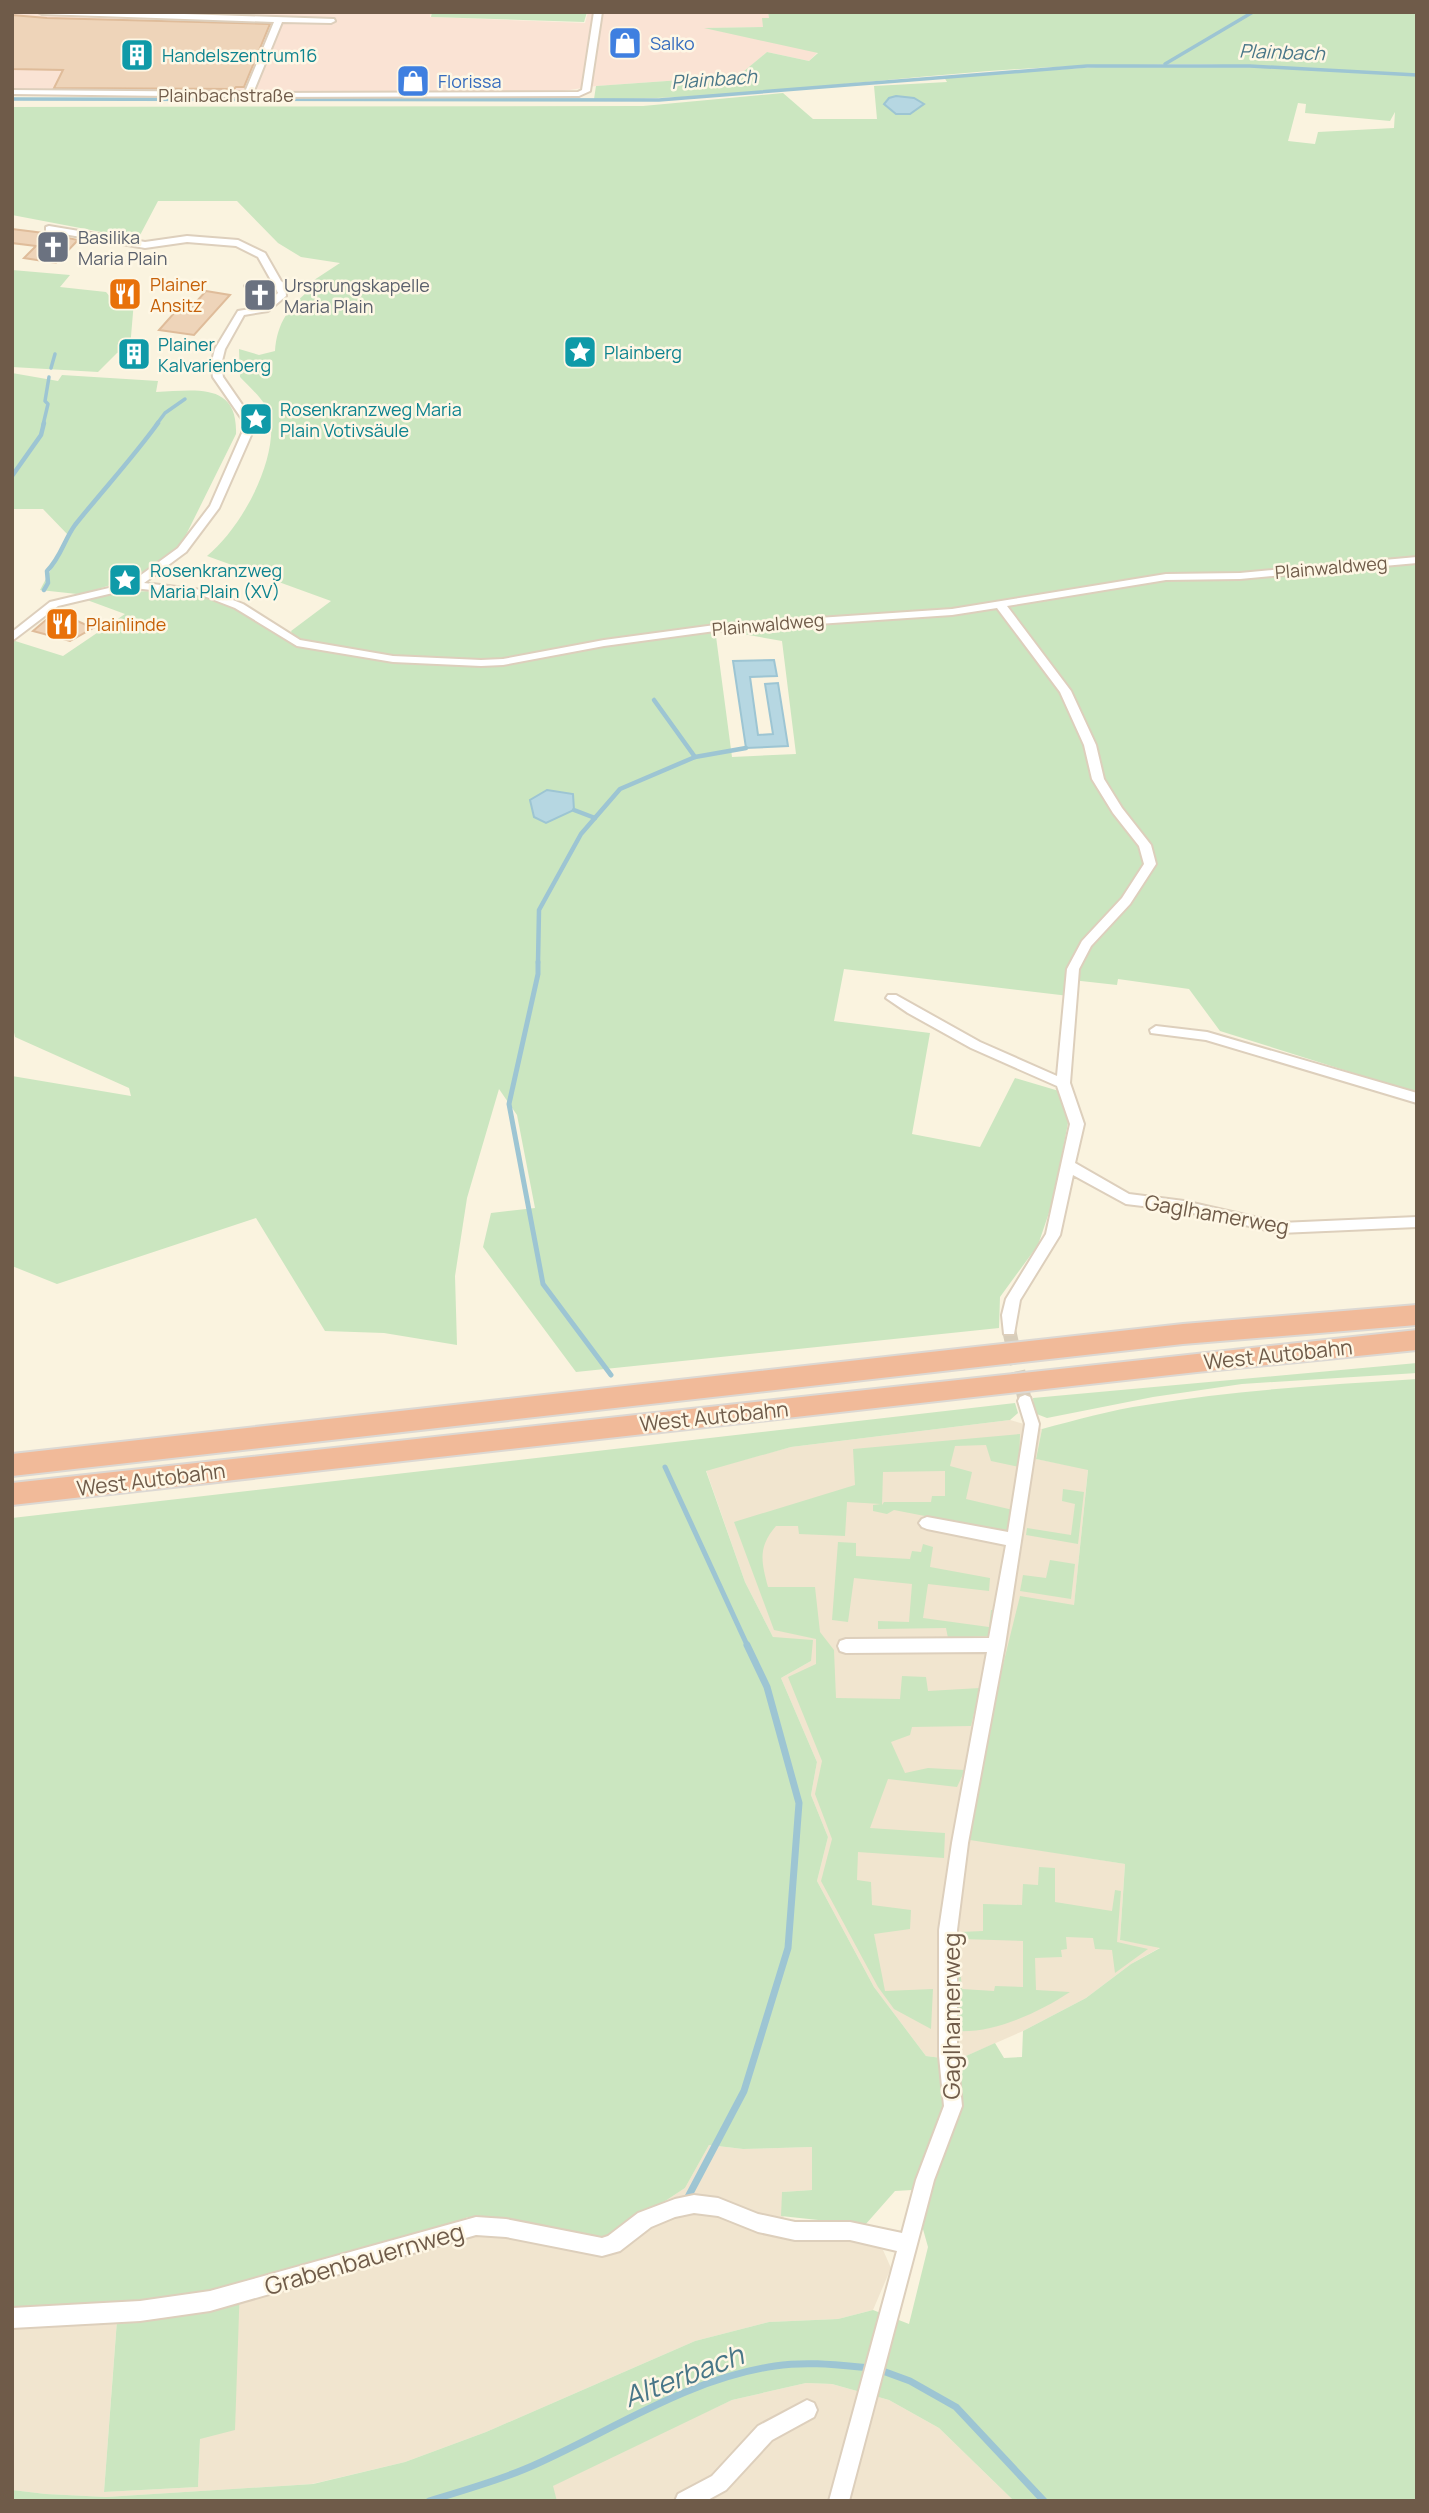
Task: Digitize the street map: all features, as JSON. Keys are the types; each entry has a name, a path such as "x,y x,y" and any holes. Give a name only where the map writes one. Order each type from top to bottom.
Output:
{"highway":[{"path":"1337,1320 1417,1300"},
{"name":"West Autobahn","path":"12,1465 1129,1340 1417,1315"},
{"name":"West Autobahn","path":"12,1494 1417,1340"}],"street":[{"path":"42,12 218,15 331,21"},
{"name":"Plainbachstraße","path":"12,92 248,95 442,91 566,95 586,91 598,12"},
{"path":"248,95 279,19"},
{"path":"12,638 54,604 134,585 182,550 215,506 247,433 247,419 218,377 220,349 241,313 265,309 275,303 283,293 262,255 228,241 187,239 145,245 49,229"},
{"path":"250,286 280,284"},
{"name":"Plainwaldweg","path":"134,585 206,593 239,606 297,643 393,659 481,663 503,662 604,643 715,628 784,621 952,612 1166,578 1240,576 1417,560"},
{"path":"1000,605 1065,691 1090,745 1098,779 1144,845 1150,864 1126,901 1086,944 1073,969 1063,1083 1077,1124 1054,1235 1013,1299 1009,1330"},
{"path":"892,998 957,1037 1016,1066 1063,1083"},
{"path":"1156,1030 1207,1036 1282,1060 1344,1074 1417,1098"},
{"name":"Gaglhamerweg","path":"1068,1165 1126,1199 1184,1206 1280,1228 1417,1222"},
{"name":"Gaglhamerweg","path":"839,2501 925,2180 953,2106 948,2056 948,1930 960,1843 997,1645 1032,1424 1025,1401"},
{"path":"927,1523 1015,1540"},
{"path":"846,1646 997,1645"},
{"name":"Grabenbauernweg","path":"12,2318 140,2311 210,2301 476,2226 506,2228 602,2247 612,2244 645,2220 694,2204 718,2207 758,2223 795,2231 850,2231 909,2244"},
{"path":"685,2501 719,2483 765,2433 807,2410"}],"shaded area":[{"path":"12,12 431,12 430,17 585,23 588,12 768,12 769,18 764,27 708,28 818,52 809,61 767,52 738,76 596,86 556,92 12,90"},
{"path":"1010,1420 1042,1429 1036,1459 1088,1469 1074,1606 1020,1597 971,1839 1125,1864 1120,1940 1161,1947 1131,1964 1086,1998 1023,2031 957,2060 926,2056 874,1987 817,1881 828,1837 811,1795 817,1762 781,1678 811,1661 773,1637 745,1582 706,1470 791,1447"},
{"path":"709,2145 743,2149 812,2147 812,2190 782,2192 785,2240 865,2241 883,2250 891,2268 873,2310 838,2319 769,2322 695,2341 486,2432 405,2462 312,2484 106,2497 12,2490 12,2307 118,2306 104,2492 198,2487 200,2439 240,2283 419,2239 469,2218 557,2230 654,2208 685,2188"},
{"path":"806,2383 832,2384 889,2400 939,2428 1014,2501 557,2501 552,2486 652,2437 732,2400"}],"green space":[{"path":"432,12 587,12 584,22 431,17"},
{"path":"768,12 1417,12 1417,1093 1220,1031 1189,989 1118,979 1117,985 1072,980 1069,996 844,969 834,1021 930,1033 912,1134 980,1147 1015,1078 1059,1091 1068,1123 1053,1201 1038,1245 1000,1297 999,1328 576,1372 483,1247 491,1213 535,1208 517,1115 499,1089 467,1198 455,1276 457,1345 384,1333 325,1331 256,1218 57,1284 12,1266 12,1076 131,1096 129,1088 15,1037 12,1023 12,640 63,656 125,614 87,600 123,593 159,591 195,595 230,606 296,643 291,631 331,601 207,556 231,530 253,495 261,477 271,439 271,422 267,409 240,377 239,349 259,355 275,351 281,324 296,302 311,289 308,284 340,263 301,257 278,243 237,201 158,201 138,239 12,215 12,107 643,106 783,93 813,119 877,119 874,86 947,82 944,77 1097,67 1233,66 1183,64 998,70 729,94 594,99 596,86 738,76 767,52 809,61 818,53 704,28 763,27 762,18 769,18","holes":["1298,103 1306,104 1305,113 1390,121 1395,112 1394,128 1318,132 1315,144 1288,141","715,629 782,641 796,754 732,757"]},
{"path":"12,270 70,275 60,287 106,292 111,298 134,301 130,348 117,353 98,372 12,367"},
{"path":"12,373 58,381 62,375 158,381 156,392 211,393 222,397 230,405 235,417 236,434 182,543 160,562 130,579 77,594 40,590 69,536 43,509 12,509"},
{"path":"1417,1363 1417,1373 1242,1384 1153,1397 1047,1418 1034,1413 1033,1398"},
{"path":"1417,1379 1417,2501 1014,2501 939,2428 889,2400 832,2384 806,2383 732,2400 553,2486 557,2501 12,2501 12,2490 106,2497 313,2484 405,2462 486,2432 695,2341 769,2322 838,2319 873,2310 909,2324 928,2247 912,2190 895,2191 865,2225 781,2216 782,2192 812,2190 812,2147 743,2149 709,2145 685,2188 601,2243 557,2230 468,2217 420,2236 240,2284 235,2430 200,2439 198,2487 104,2492 118,2307 12,2307 12,1518 1015,1403 1018,1413 1010,1420 791,1447 706,1471 745,1582 773,1637 813,1640 811,1661 781,1678 817,1762 811,1795 828,1837 817,1881 874,1987 926,2056 957,2060 995,2043 1004,2058 1022,2057 1023,2031 1086,1998 1131,1964 1160,1948 1120,1940 1125,1864 970,1840 984,1742 1020,1596 1074,1605 1088,1470 1036,1459 1042,1429 1120,1410 1214,1395"},
{"path":"1020,1434 1019,1467 991,1461 986,1445 955,1446 950,1466 972,1472 966,1499 1013,1510 1007,1532 894,1510 887,1514 873,1511 873,1505 881,1504 847,1502 845,1536 799,1534 798,1526 776,1526 764,1548 764,1569 768,1587 815,1587 820,1632 834,1650 836,1698 900,1699 902,1676 926,1677 928,1691 980,1688 971,1726 912,1727 910,1735 891,1742 905,1773 928,1768 965,1770 957,1787 888,1779 870,1828 945,1833 944,1858 858,1852 857,1880 871,1882 872,1905 911,1910 910,1929 874,1934 885,1991 933,1989 931,2029 894,2009 878,1987 821,1881 832,1839 815,1794 822,1761 788,1677 816,1664 816,1639 774,1630 734,1522 855,1485 853,1449","holes":["945,1471 945,1496 932,1496 931,1502 884,1502 882,1505 883,1472"]},
{"path":"1063,1489 1084,1492 1078,1544 1026,1535 1027,1528 1071,1535 1075,1504 1062,1501"},
{"path":"838,1542 856,1543 856,1556 910,1559 912,1551 921,1552 923,1544 933,1547 930,1567 990,1578 989,1591 928,1584 923,1618 989,1627 991,1610 998,1610 989,1636 948,1638 946,1628 878,1629 878,1621 909,1622 912,1584 854,1578 848,1622 832,1620"},
{"path":"1050,1560 1075,1564 1071,1599 1020,1591 1023,1575 1046,1578"},
{"path":"1039,1867 1055,1868 1055,1902 1112,1911 1115,1890 1121,1891 1117,1942 1148,1949 1115,1973 1112,1950 1095,1949 1093,1938 1066,1937 1067,1949 1061,1950 1062,1957 1035,1958 1036,1990 1070,1992 1015,2021 984,2029 955,2031 957,1968 960,1968 962,1989 994,1991 995,1986 1023,1987 1023,1941 961,1939 960,1932 983,1931 983,1904 1022,1905 1023,1884 1038,1885"}],"water":[{"path":"889,98 914,98 924,104 910,114 896,114 884,104"},
{"path":"774,660 777,676 750,677 758,735 773,734 765,684 778,683 788,746 746,748 733,661"},
{"path":"547,790 573,794 574,810 546,823 534,817 530,800"}],"building":[{"name":"Handelszentrum16","path":"12,15 270,24 244,87 54,88 63,70 12,69"},
{"name":"Basilika Maria Plain","path":"12,229 78,240 56,263 24,258 36,246 12,243"},
{"path":"206,291 230,295 194,335 159,330 175,312 186,313"},
{"name":"Plainlinde","path":"54,613 93,628 70,641 33,631"}],"waterway":[{"path":"1165,64 1253,12"},
{"name":"Plainbach","path":"12,99 659,100 1087,66 1250,66 1417,75"},
{"path":"51,368 55,354"},
{"path":"43,425 48,404 45,401 49,377"},
{"path":"156,425 165,413 185,399"},
{"path":"12,476 41,435 44,423"},
{"path":"44,590 48,583 47,571 75,525 158,423"},
{"path":"654,700 695,757"},
{"path":"695,757 746,748"},
{"path":"595,818 620,789 695,757"},
{"path":"574,810 595,818"},
{"path":"538,963 539,910 581,834 595,818"},
{"path":"538,963 538,974 509,1104 543,1284 611,1375"},
{"path":"665,1467 748,1647"},
{"path":"688,2197 744,2091 788,1948 799,1803 767,1687 747,1645"},
{"name":"Alterbach","path":"429,2501 525,2469 678,2395 742,2373 799,2364 870,2368"},
{"name":"Alterbach","path":"880,2370 910,2381 956,2407 1044,2501"}],"tunnel":[{"path":"1009,1330 1025,1401"}],"place":[{"name":"Salko","path":"625,43"},
{"name":"Handelszentrum16","path":"137,55"},
{"name":"Florissa","path":"413,81"},
{"name":"Basilika Maria Plain","path":"53,247"},
{"name":"Plainer Ansitz","path":"125,294"},
{"name":"Ursprungskapelle Maria Plain","path":"260,295"},
{"name":"Plainberg","path":"580,352"},
{"name":"Plainer Kalvarienberg","path":"134,354"},
{"name":"Rosenkranzweg Maria Plain Votivsäule","path":"256,419"},
{"name":"Rosenkranzweg Maria Plain (XV)","path":"125,580"},
{"name":"Plainlinde","path":"62,624"}]}
